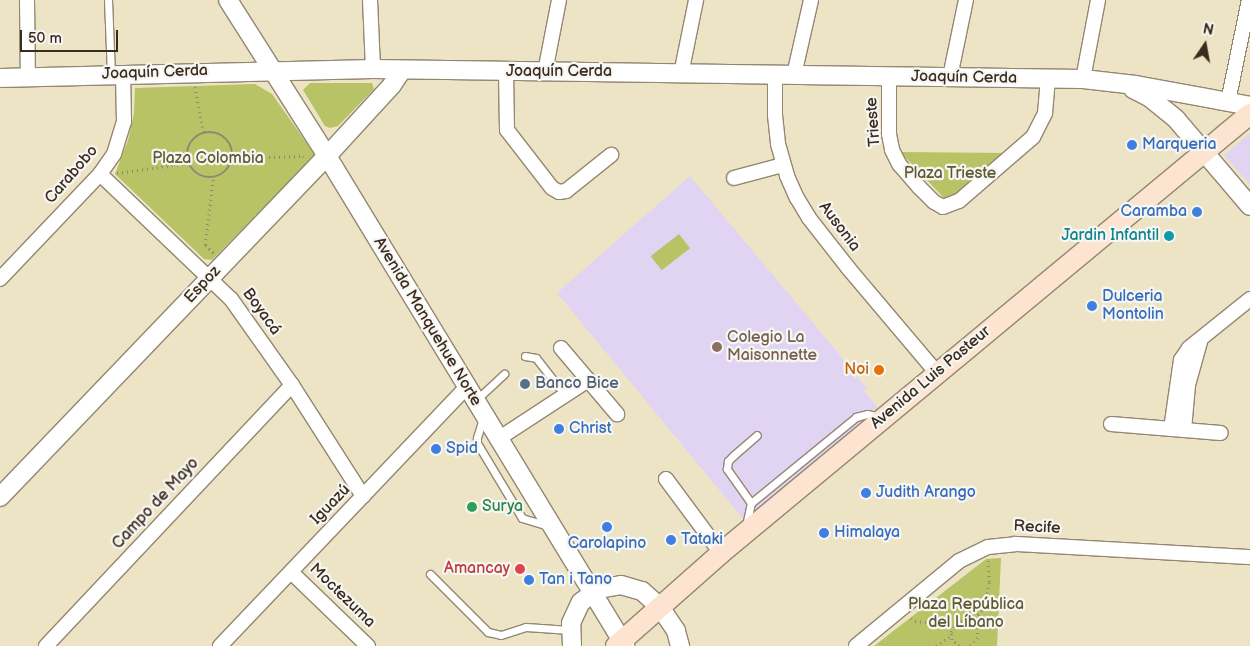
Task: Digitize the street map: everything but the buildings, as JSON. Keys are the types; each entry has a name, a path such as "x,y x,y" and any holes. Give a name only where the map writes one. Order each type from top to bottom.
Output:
{"main road":[{"name":"Avenida Luis Pasteur","path":"621,644 660,606 721,552 1250,114"}],"street":[{"path":"27,0 28,77"},
{"name":"Avenida Manquehue Norte","path":"228,0 327,156 592,592 621,644"},
{"path":"370,0 373,69"},
{"path":"545,72 559,0"},
{"path":"681,74 696,0"},
{"path":"794,75 811,0"},
{"path":"950,78 966,0"},
{"path":"1082,80 1098,0"},
{"path":"1228,102 1249,0"},
{"name":"Joaquín Cerda","path":"0,78 373,69 1048,79 1119,83 1250,106"},
{"name":"Espoz","path":"0,497 327,156 392,85 402,70"},
{"path":"506,72 507,130 552,188 560,192 566,190 611,155"},
{"name":"Carabobo","path":"0,279 100,174 114,154 122,133 124,112 117,74"},
{"name":"Ausonia","path":"774,75 775,125 783,164 791,187 809,218 849,269 937,373"},
{"name":"Trieste","path":"889,77 889,134 892,150 899,164 919,187 934,202 943,207 959,202 1033,137 1045,113 1048,79"},
{"name":"Joaquín Cerda","path":"1119,83 1149,97 1168,111 1250,206"},
{"path":"734,178 783,164"},
{"name":"Boyacá","path":"100,174 231,299 292,385 363,496"},
{"path":"1178,429 1194,356 1201,339 1250,299"},
{"path":"562,348 617,414"},
{"path":"498,440 588,380"},
{"name":"Campo de Mayo","path":"46,646 292,385"},
{"name":"Iguazú","path":"220,646 363,496 475,401"},
{"path":"1111,424 1221,433"},
{"path":"666,479 721,552"},
{"name":"Recife","path":"856,646 959,561 988,547 1015,544 1250,557"},
{"name":"Moctezuma","path":"291,572 368,646"},
{"path":"571,638 576,609 592,592 613,585 629,586 648,595 660,606 676,631 680,646"}],"lane":[{"path":"108,0 117,74"},
{"path":"525,356 536,358 559,387"},
{"path":"504,374 475,401 476,441 522,518 552,527"},
{"path":"744,534 751,503 856,417 867,414 884,417"},
{"path":"751,503 727,468 728,462 734,455 758,435"},
{"path":"430,574 488,632 501,635 526,627 571,638"}],"path":[{"path":"194,83 204,133"},
{"path":"204,133 219,134 230,143 234,158 228,171 214,179 198,176 188,163 188,147 191,141 204,133"},
{"path":"234,158 303,156 314,169"},
{"path":"100,174 147,170 188,163"},
{"path":"214,179 205,245 224,264"},
{"path":"971,622 984,608 989,582 988,547"},
{"path":"899,610 915,621 954,625 960,621 971,622"},
{"path":"971,622 978,633 972,646"},
{"path":"936,646 951,636 954,625"},
{"path":"951,636 959,646"}],"shaded area":[{"path":"1250,133 1250,185 1224,155"},
{"name":"Colegio La Maisonnette","path":"690,176 839,354 867,389 864,391 878,408 744,520 557,293"}],"green space":[{"path":"310,83 372,83 374,89 338,126 330,128 325,126 303,90"},
{"name":"Plaza Colombia","path":"255,84 272,94 315,155 212,260 204,259 115,174 128,140 134,113 135,88"},
{"name":"Plaza Trieste","path":"900,152 1010,153 953,199 944,198"},
{"path":"679,234 690,248 662,270 651,256"},
{"name":"Plaza República del Líbano","path":"1001,558 997,646 874,646 986,559"}],"place":[{"name":"Marqueria","path":"1132,145"},
{"name":"Caramba","path":"1197,212"},
{"name":"Jardin Infantil","path":"1169,236"},
{"name":"Dulceria Montolin","path":"1092,306"},
{"name":"Colegio La Maisonnette","path":"717,347"},
{"name":"Noi","path":"879,370"},
{"name":"Banco Bice","path":"525,384"},
{"name":"Christ","path":"559,429"},
{"name":"Spid","path":"436,449"},
{"name":"Judith Arango","path":"866,493"},
{"name":"Surya","path":"472,507"},
{"name":"Carolapino","path":"607,527"},
{"name":"Himalaya","path":"824,533"},
{"name":"Tataki","path":"671,540"},
{"name":"Amancay","path":"520,569"},
{"name":"Tan i Tano","path":"529,580"}]}
